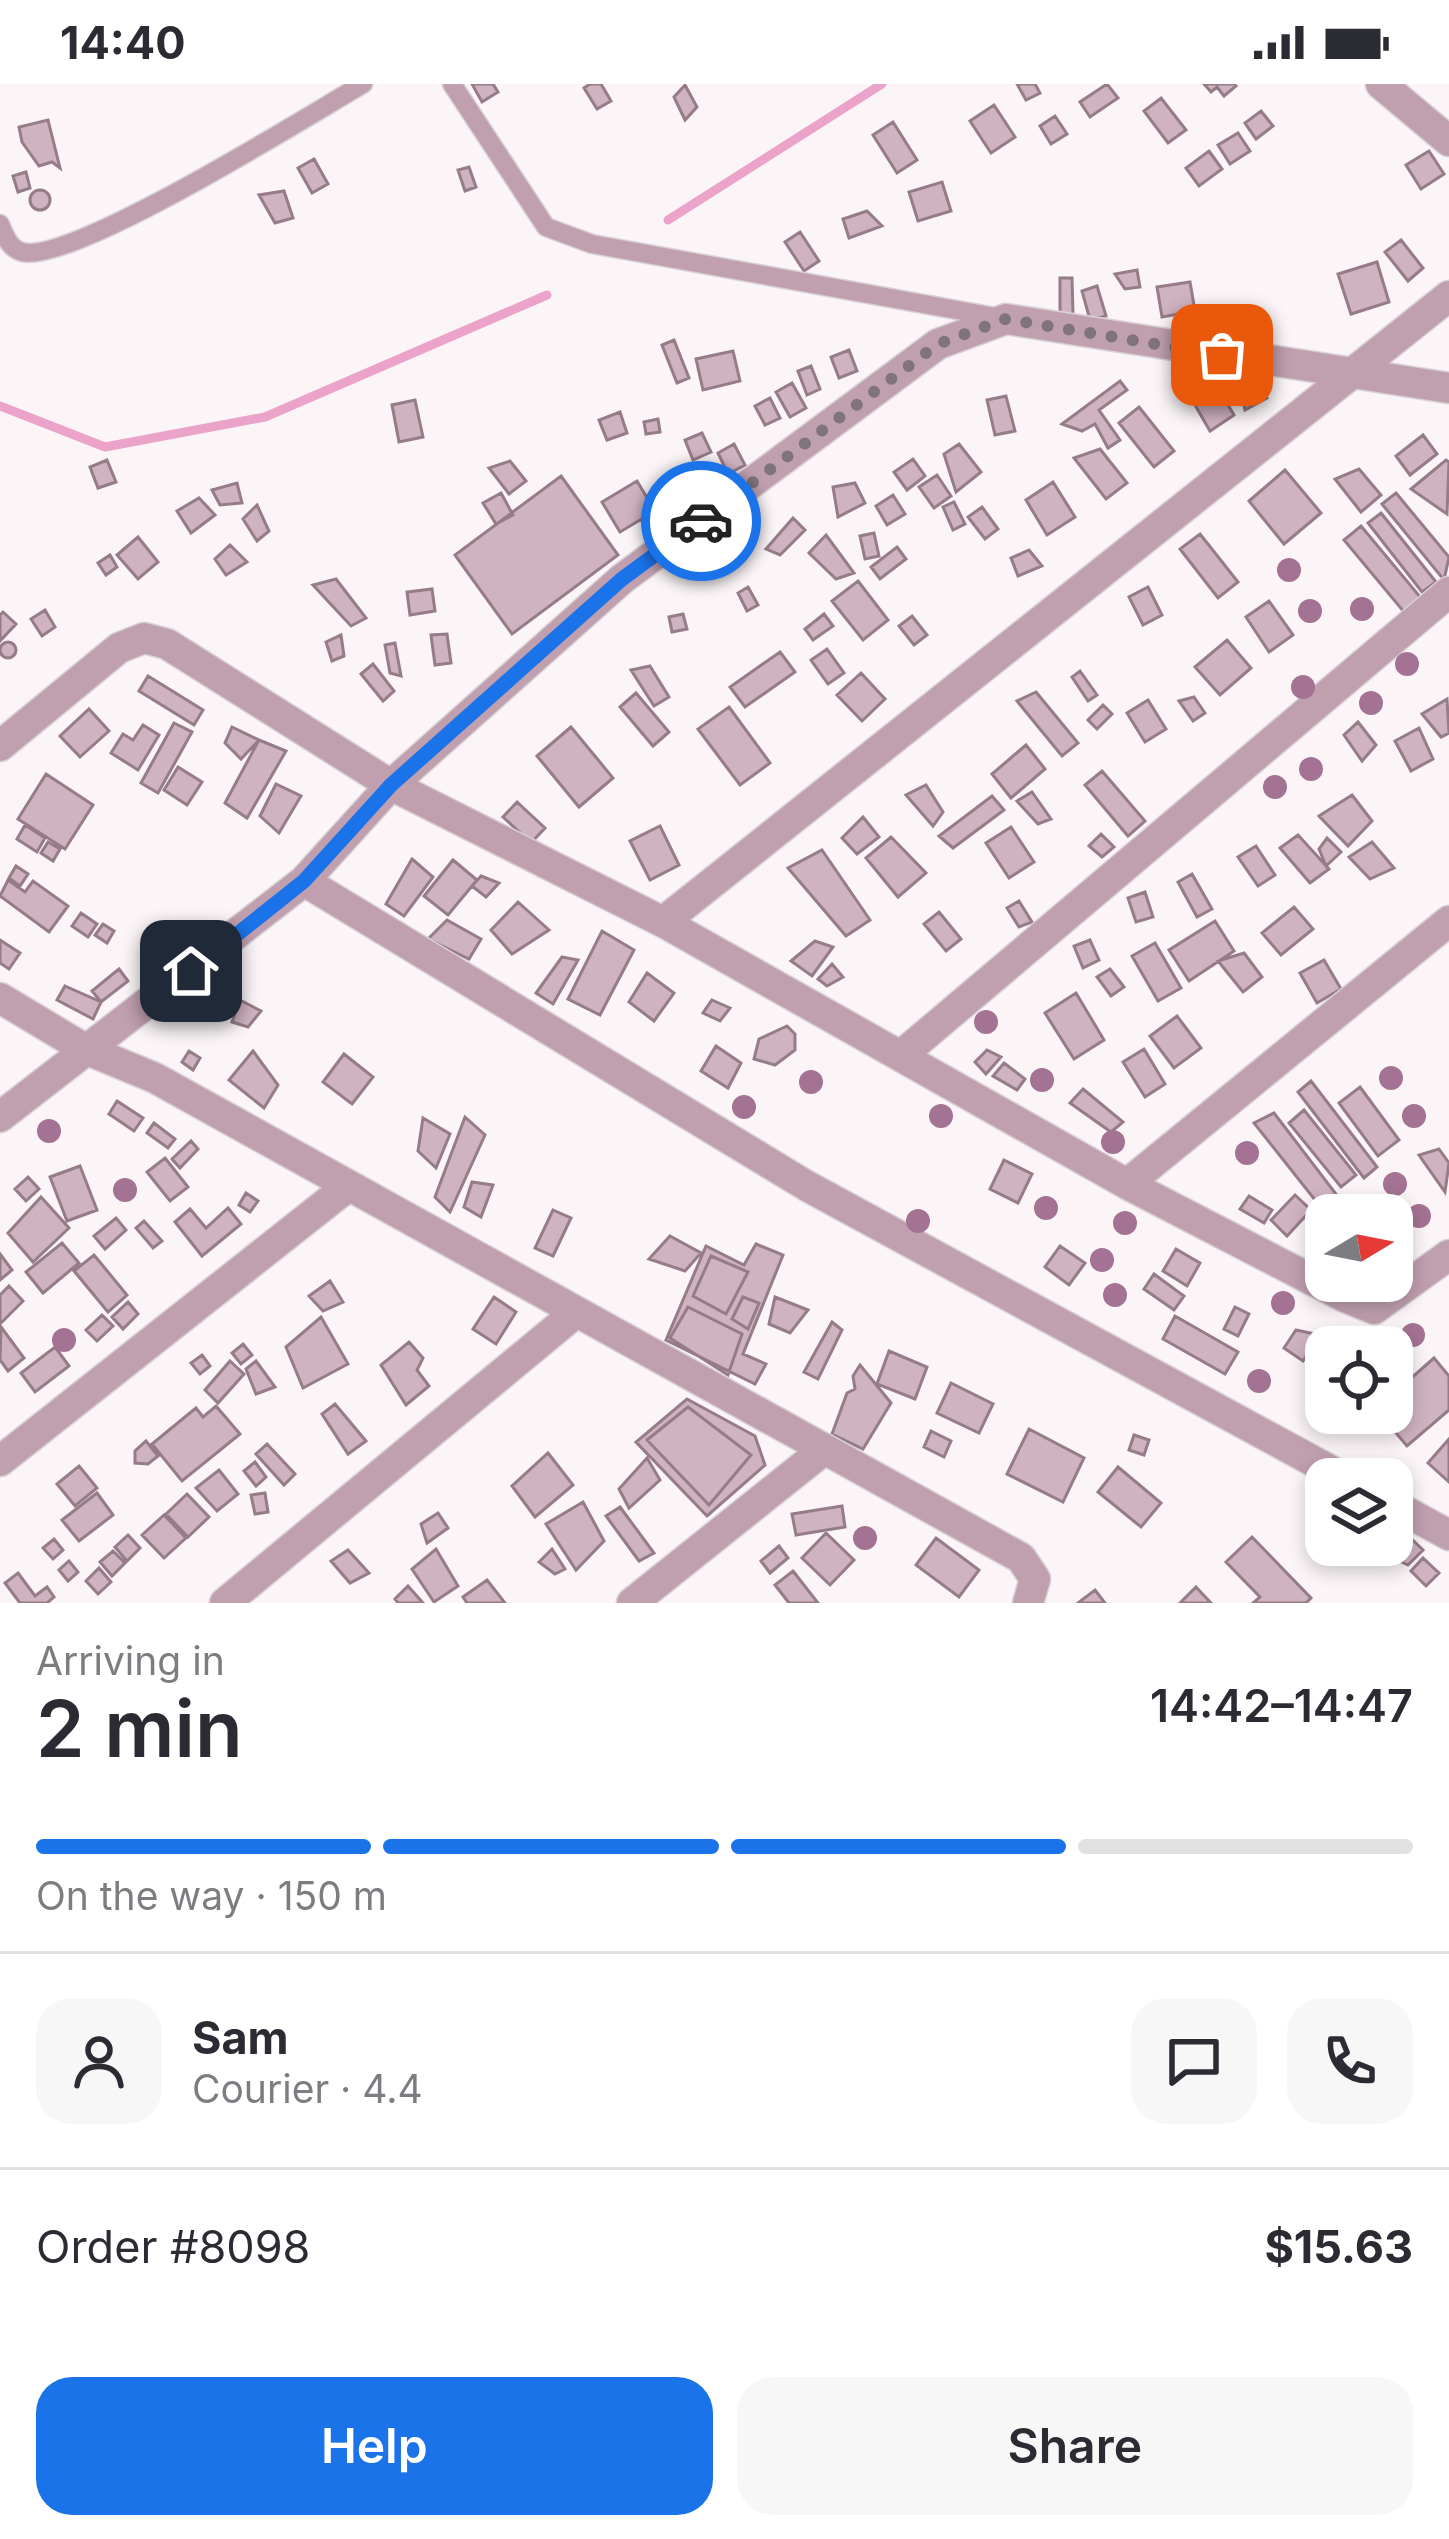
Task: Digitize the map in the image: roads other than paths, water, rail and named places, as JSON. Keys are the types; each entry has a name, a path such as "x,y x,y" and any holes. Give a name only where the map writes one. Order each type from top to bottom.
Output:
{"street":[{"path":"1381,84 1449,141"},
{"path":"663,922 1449,296"},
{"path":"0,1117 304,881 391,785 622,579 938,344 1006,319 1449,388"},
{"path":"904,1053 1449,592"},
{"path":"0,746 119,648 144,638 167,644 391,785 663,922 904,1053 1127,1184 1374,1309 1449,1255"},
{"path":"304,881 807,1186 1307,1458"},
{"path":"1127,1184 1449,921"},
{"path":"0,998 85,1049 155,1078 821,1452 1021,1558 1035,1579 1028,1603"},
{"path":"0,1461 347,1186"},
{"path":"225,1603 574,1314"},
{"path":"632,1603 821,1452"},
{"path":"1413,1515 1449,1535"}],"lane":[{"path":"0,224 8,242 20,252 40,252 124,220 363,84"},
{"path":"452,84 518,191 546,227 592,244 1006,319"}],"waterway":[{"path":"668,220 882,84"},
{"path":"0,406 105,447 265,417 547,295"}]}
